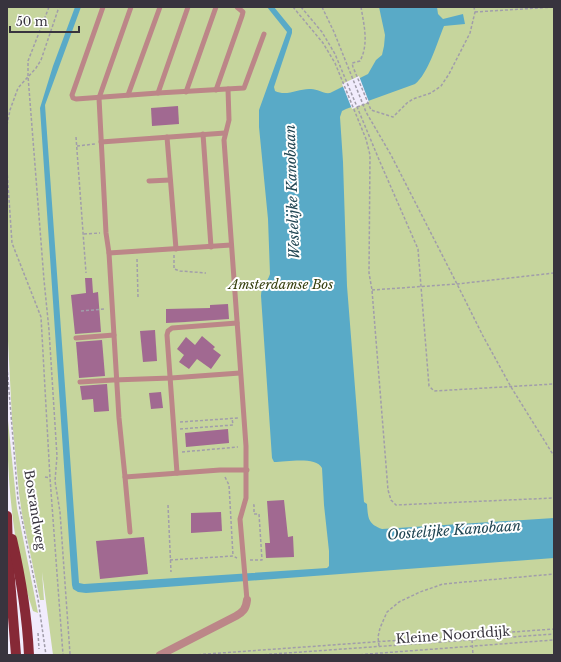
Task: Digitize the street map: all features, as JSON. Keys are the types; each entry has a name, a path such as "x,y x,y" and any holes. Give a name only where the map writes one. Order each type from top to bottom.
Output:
{"main road":[{"name":"Bosrandweg","path":"7,518 8,554 16,655"},
{"name":"Bosrandweg","path":"7,518 20,576 27,618 30,655"}],"street":[{"path":"160,655 240,614 243,612 247,600"}],"lane":[{"path":"103,7 72,95 73,98 76,99 244,88 264,34"},
{"path":"130,532 117,380 109,254 106,233 99,98 131,7"},
{"path":"128,95 160,7"},
{"path":"158,93 188,7"},
{"path":"186,92 216,7"},
{"path":"216,90 242,16 243,12 237,7"},
{"path":"228,89 229,120 228,127 224,133 224,140 246,446 246,498 240,519 247,600"},
{"path":"101,142 224,133"},
{"path":"202,134 211,247"},
{"path":"167,137 175,249"},
{"path":"149,181 170,180"},
{"path":"109,254 231,245"},
{"path":"178,473 167,335 168,331 172,328 237,323"},
{"path":"76,338 114,335"},
{"path":"80,382 240,373"},
{"path":"125,477 220,470 247,470"}],"path":[{"path":"49,7 28,61 28,76 43,272 49,330 57,456 55,481 60,512 71,655"},
{"path":"7,125 10,110 18,88 36,68 41,60 59,7"},
{"path":"293,7 331,55 354,108 366,139 370,155 369,273 372,290 388,490 391,500 396,505 554,498"},
{"path":"301,7 322,32 335,54 418,249 428,386 434,391 554,384"},
{"path":"322,7 349,68 366,112 391,155 483,336 511,387 554,456"},
{"path":"361,7 366,46 360,61 352,63 353,67 371,110 393,118 407,103 413,99 431,93 441,86 449,74 470,33 474,7"},
{"path":"474,12 554,8"},
{"path":"354,108 368,103"},
{"path":"76,137 86,273"},
{"path":"77,146 97,144 101,142"},
{"path":"7,170 12,243 41,317 50,478 63,655"},
{"path":"84,234 106,233"},
{"path":"175,249 174,269 180,271 206,273"},
{"path":"136,252 138,297"},
{"path":"372,290 457,284 554,273"},
{"path":"81,311 112,308"},
{"name":"Bosrandweg","path":"7,367 18,499 38,599 46,655"},
{"path":"174,422 244,417"},
{"path":"174,430 233,426 232,418"},
{"path":"176,452 246,446"},
{"path":"220,470 229,485 233,556"},
{"path":"45,477 50,478"},
{"path":"170,560 233,556 243,560 262,560 259,514 254,514 254,505 246,498"},
{"path":"168,505 171,572"},
{"path":"379,646 378,642 380,628 387,612 399,602 420,592 443,584 554,574"},
{"path":"193,655 554,629"},
{"path":"259,655 554,634"},
{"path":"472,640 473,655"},
{"name":"Kleine Noorddijk","path":"355,655 554,640"}],"green space":[{"name":"Amsterdamse Bos","path":"7,7 554,7 554,655 53,655 42,572 44,600 40,600 22,514 12,419 7,292"},
{"path":"7,411 17,508 38,613 33,611 26,588 20,563 12,512 8,461"}],"water":[{"path":"75,7 81,7 45,105 79,583 84,584 327,568 329,566 322,468 319,464 314,462 300,460 274,462 272,458 261,296 262,290 270,274 268,219 259,127 259,110 287,32 267,7 274,7 292,29 274,87 275,91 280,93 311,89 330,93 368,74 376,60 382,55 384,46 385,35 379,7 437,7 438,14 443,19 463,14 465,24 444,26 428,66 415,84 346,109 342,111 340,117 347,286 364,502 367,504 368,517 371,523 382,529 554,518 554,558 86,593 78,592 73,589 40,108 53,66"}],"pier":[{"path":"359,76 369,102 352,109 342,84"}],"building":[{"path":"178,106 179,124 152,126 151,108"},
{"path":"85,278 92,278 93,293 98,292 101,332 75,334 71,295 86,293"},
{"path":"228,304 229,319 166,323 166,309 210,308 210,305"},
{"path":"155,330 157,361 143,362 140,331"},
{"path":"202,336 215,347 213,349 221,355 211,369 197,359 189,369 179,362 184,355 177,349 186,337 195,345"},
{"path":"102,340 105,376 79,378 76,342"},
{"path":"107,384 109,411 94,412 93,399 82,400 80,386"},
{"path":"161,392 163,408 151,409 149,393"},
{"path":"228,429 229,443 186,447 185,433"},
{"path":"284,500 288,537 293,536 294,557 266,558 265,543 270,543 267,501"},
{"path":"221,512 222,531 191,533 191,513"},
{"path":"144,537 148,574 100,579 96,541"}],"water label":[{"name":"Westelijke Kanobaan","path":"292,192"},
{"name":"Oostelijke Kanobaan","path":"454,530"}]}
